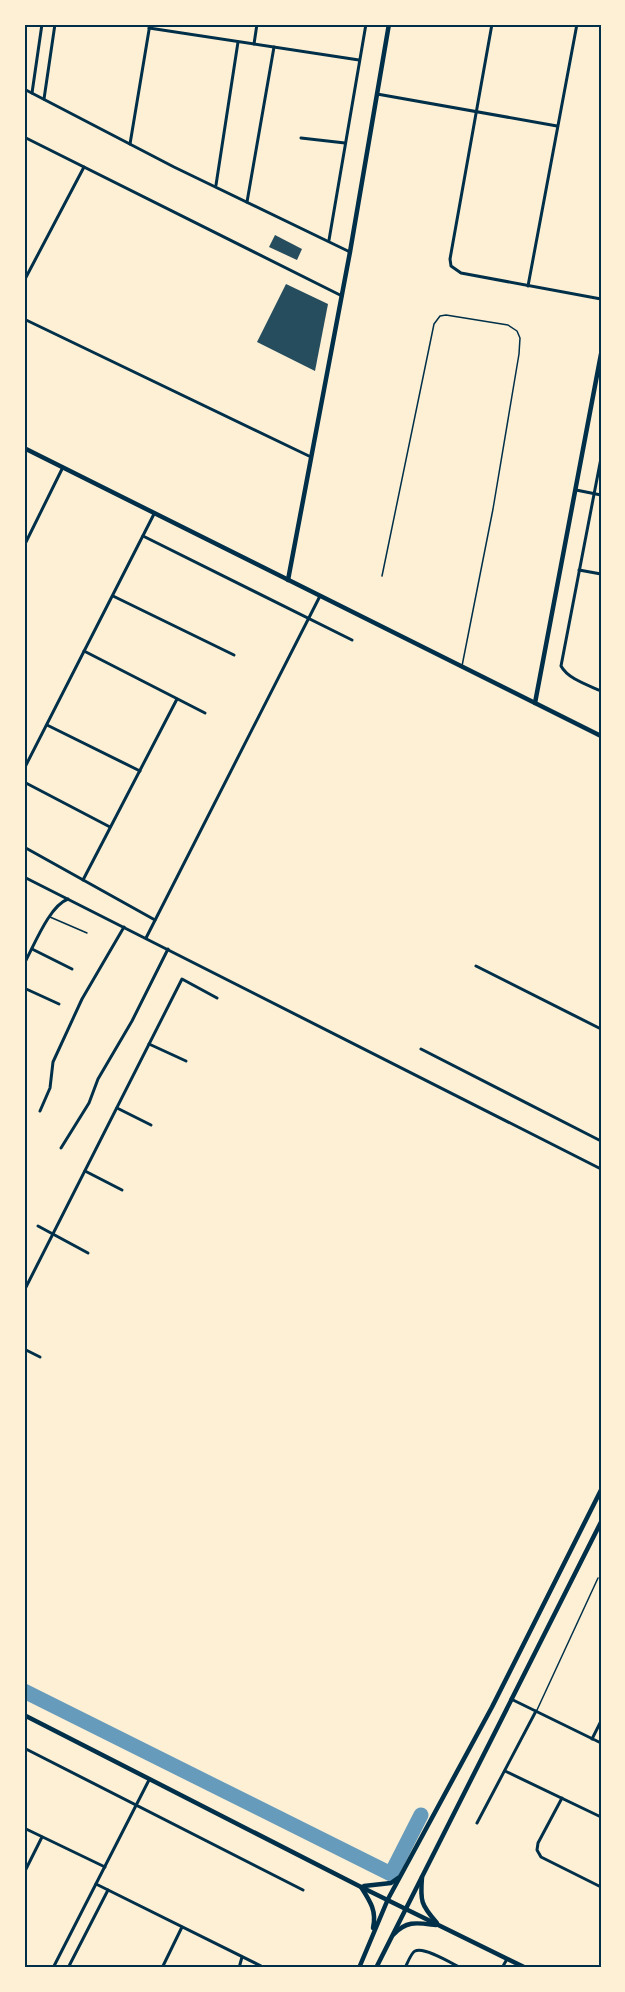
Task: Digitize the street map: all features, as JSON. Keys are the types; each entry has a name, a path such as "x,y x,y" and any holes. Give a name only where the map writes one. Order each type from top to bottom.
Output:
{"main road":[{"path":"288,580 350,252 389,24"},
{"path":"535,703 601,354"},
{"path":"24,448 601,736"},
{"path":"359,1968 388,1899 492,1707 601,1490"},
{"path":"376,1968 599,1530 601,1522"},
{"path":"24,1715 361,1887 526,1968"},
{"path":"422,1875 420,1899 425,1910 439,1925"},
{"path":"361,1887 391,1883 401,1876"},
{"path":"361,1887 371,1902 376,1916 371,1940"},
{"path":"390,1938 401,1927 409,1924 439,1925"}],"street":[{"path":"32,93 42,24"},
{"path":"44,99 55,24"},
{"path":"254,44 257,24"},
{"path":"329,240 366,24"},
{"path":"492,24 450,259 452,266 461,273 601,299"},
{"path":"528,286 577,24"},
{"path":"130,144 150,26 359,60"},
{"path":"216,186 238,42"},
{"path":"247,202 274,47"},
{"path":"24,89 350,252"},
{"path":"377,94 557,126"},
{"path":"24,137 342,296"},
{"path":"301,138 345,143"},
{"path":"24,281 84,167"},
{"path":"24,319 311,457"},
{"path":"601,458 561,666 573,677 601,691"},
{"path":"24,546 63,467"},
{"path":"574,490 601,495"},
{"path":"24,769 155,513"},
{"path":"143,536 352,640"},
{"path":"579,570 601,574"},
{"path":"113,596 234,655"},
{"path":"146,938 320,596"},
{"path":"84,651 205,713"},
{"path":"83,880 177,699"},
{"path":"46,725 140,771"},
{"path":"24,782 110,827"},
{"path":"24,847 155,920"},
{"path":"24,877 601,1169"},
{"path":"24,964 50,917 61,902 68,899"},
{"path":"40,1111 50,1088 53,1062 82,999 124,927"},
{"path":"32,949 72,969"},
{"path":"61,1148 89,1103 98,1079 132,1021 168,949"},
{"path":"476,966 601,1029"},
{"path":"24,1291 182,979 217,998"},
{"path":"24,992 59,1004"},
{"path":"149,1044 186,1061"},
{"path":"421,1049 601,1141"},
{"path":"117,1108 151,1125"},
{"path":"85,1171 122,1190"},
{"path":"38,1226 88,1253"},
{"path":"24,1349 40,1357"},
{"path":"512,1699 601,1743"},
{"path":"477,1823 536,1711"},
{"path":"592,1739 601,1721"},
{"path":"24,1748 303,1890"},
{"path":"505,1770 601,1817"},
{"path":"53,1968 149,1779"},
{"path":"562,1798 537,1850 541,1857 601,1887"},
{"path":"24,1828 105,1867"},
{"path":"24,1873 42,1837"},
{"path":"96,1884 265,1968"},
{"path":"68,1968 108,1890"},
{"path":"162,1968 182,1927"},
{"path":"405,1968 417,1950 431,1953 461,1968"},
{"path":"239,1968 242,1957"},
{"path":"502,1968 507,1959"}],"lane":[{"path":"382,576 434,324 440,316 446,315 508,325 517,331 520,338 519,354 493,509 462,667"},
{"path":"50,917 87,933"},
{"path":"536,1711 598,1578"}],"building":[{"path":"275,235 302,249 297,260 269,247"},
{"path":"286,284 328,304 315,371 257,342"}],"waterway":[{"path":"24,1691 391,1874 421,1815"}]}
